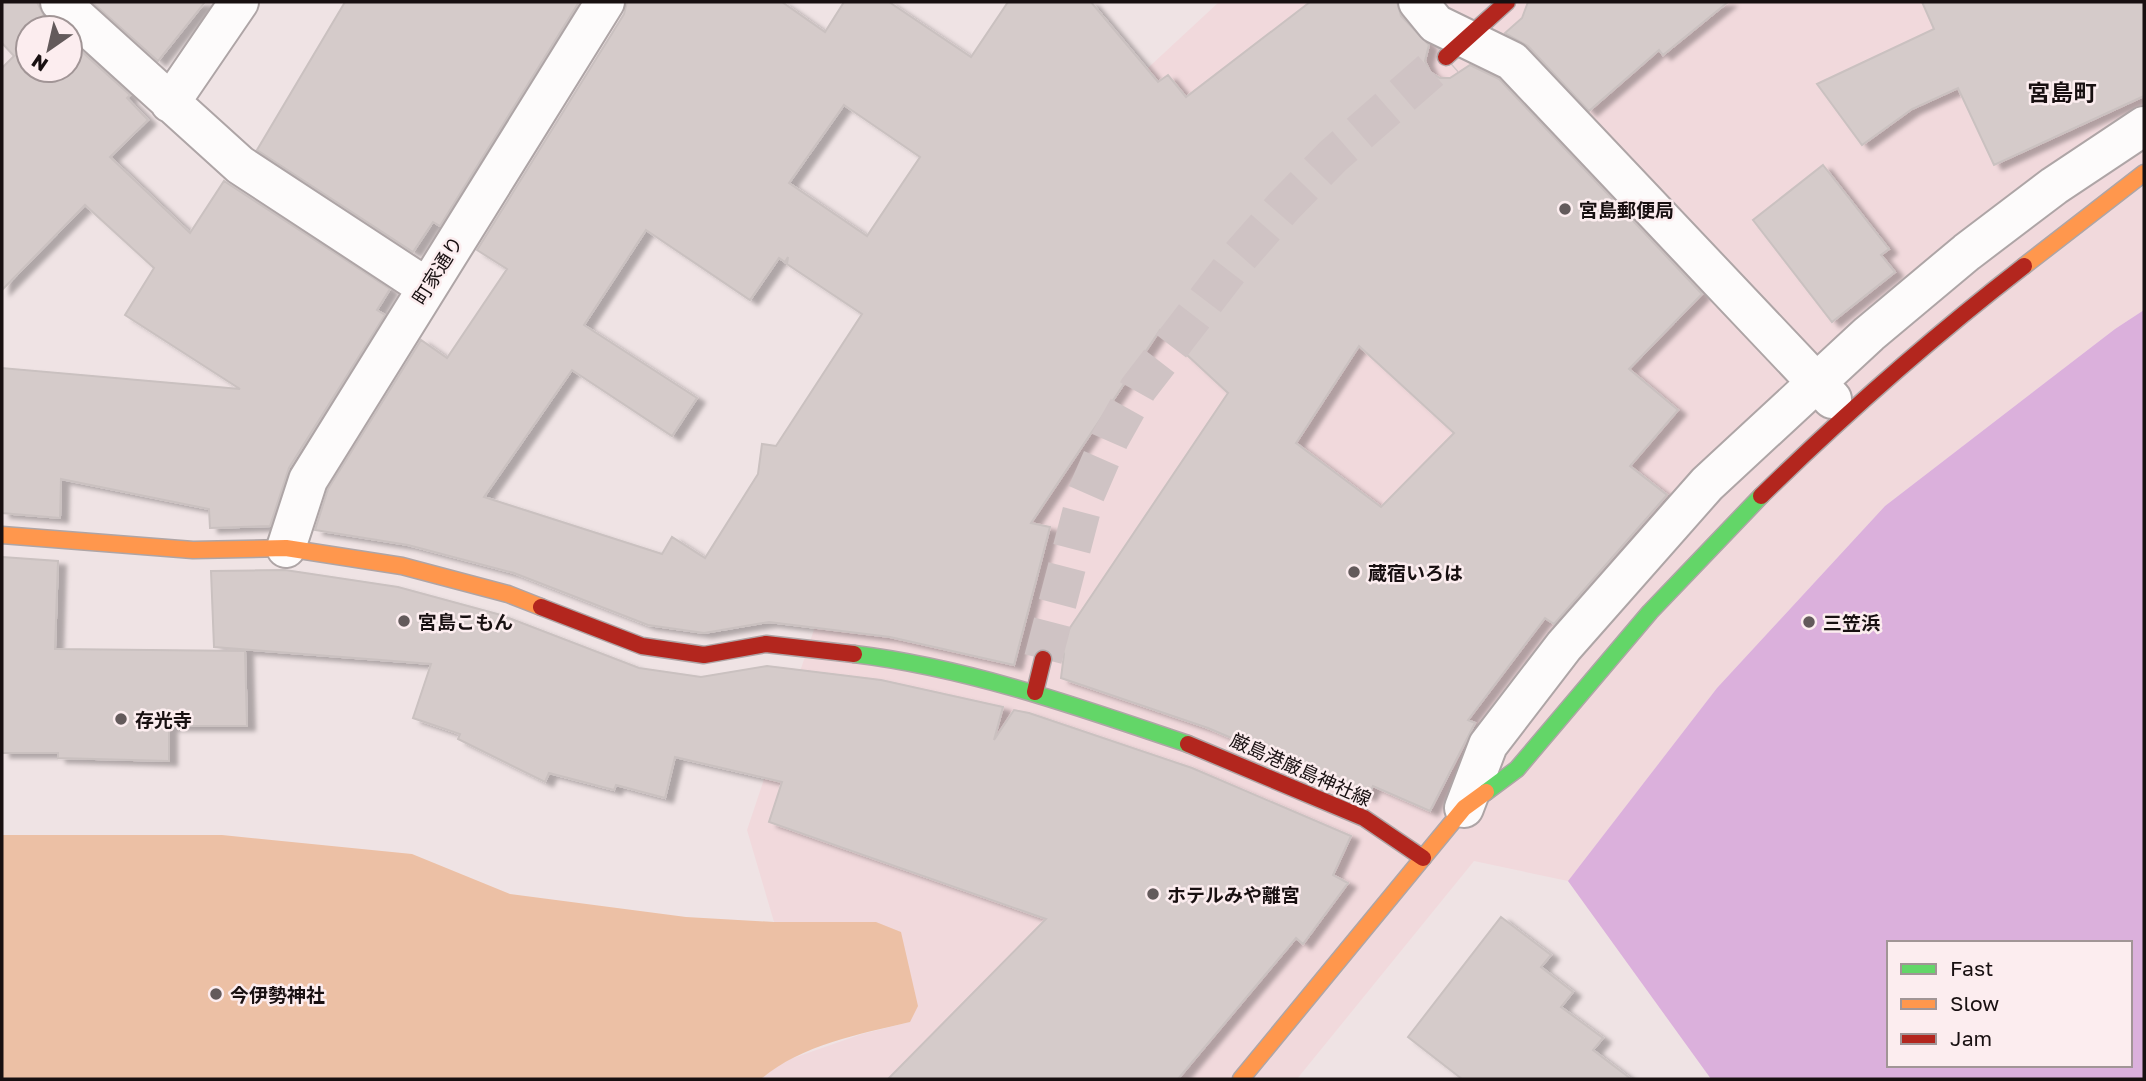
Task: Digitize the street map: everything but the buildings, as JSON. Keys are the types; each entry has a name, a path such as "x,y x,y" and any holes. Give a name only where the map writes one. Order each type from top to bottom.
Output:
{"street":[{"path":"60,2 240,165 426,287"},
{"path":"170,103 239,2"},
{"name":"町家通り","path":"286,548 308,480 606,2"},
{"path":"1418,2 1456,48 1512,61 1845,414"},
{"path":"1456,48 1507,2"},
{"path":"1464,808 1488,745 1564,646 1707,484 1878,325 2027,206 2144,126"},
{"path":"1241,1079 1464,808 1517,769 1650,612 1697,562 1845,414 1958,318 2144,173"},
{"path":"2027,206 2053,242"},
{"path":"1665,531 1697,562"},
{"name":"厳島港厳島神社線","path":"2,535 192,550 286,548 402,566 508,594 642,646 704,655 766,644 859,655 1035,692 1200,748 1288,785 1364,818 1423,858"},
{"path":"1035,692 1043,659"}],"shaded area":[{"path":"1219,2 2144,2 2144,310 2115,329 1885,506 1717,688 1568,881 1474,861 1297,1079 761,1079 782,1062 862,1034 910,1022 876,922 774,922 747,830 848,528 1136,79"},
{"path":"2144,310 2144,1079 1711,1079 1568,881 1717,688 1885,506 2115,329"},
{"path":"2,835 222,835 412,854 510,894 686,917 774,922 876,922 901,932 918,1006 910,1022 851,1036 813,1049 794,1057 761,1079 2,1079"}],"tunnel":[{"path":"1043,659 1086,494 1110,439 1138,389 1240,256 1284,206 1333,156 1446,57"}],"traffic: fast":[{"path":"1486,792 1517,769 1650,612 1761,496"},
{"path":"854,654 897,660 1023,690 1188,744"}],"traffic: slow":[{"path":"2024,266 2144,173"},
{"path":"2,535 193,550 286,548 402,566 508,594 541,607"},
{"path":"1241,1079 1464,808 1486,792"}],"traffic: jam":[{"path":"1446,57 1507,2"},
{"path":"1761,496 1889,377 2024,266"},
{"path":"541,607 642,646 704,655 766,644 854,654"},
{"path":"1035,692 1043,659"},
{"path":"1188,744 1364,818 1423,858"}],"place":[{"name":"宮島郵便局","path":"1565,209"},
{"name":"蔵宿いろは","path":"1354,572"},
{"name":"宮島こもん","path":"404,621"},
{"name":"三笠浜","path":"1809,622"},
{"name":"存光寺","path":"121,719"},
{"name":"ホテルみや離宮","path":"1153,894"},
{"name":"今伊勢神社","path":"216,994"}],"district":[{"name":"宮島町","path":"2062,92"}]}
